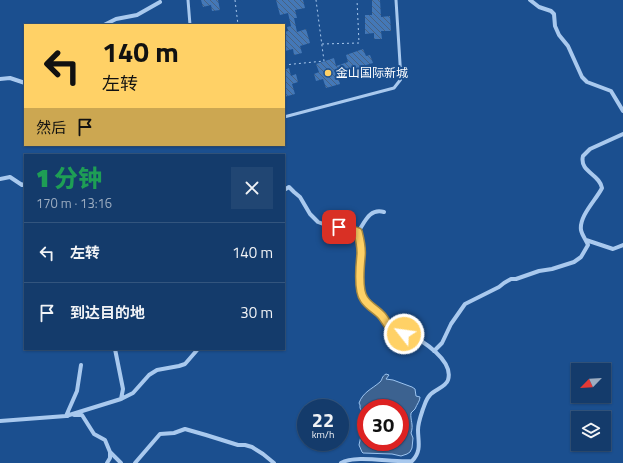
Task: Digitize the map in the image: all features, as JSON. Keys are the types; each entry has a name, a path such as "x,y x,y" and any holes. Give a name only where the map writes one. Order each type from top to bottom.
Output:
{"street":[{"path":"530,0 539,7 551,11 554,14 555,26 559,35 568,46 582,77 587,82 611,91 623,111"},
{"path":"106,24 116,19 137,15 160,2"},
{"path":"0,79 10,78 24,83"},
{"path":"434,351 442,343 451,324 465,304 499,287 511,279 552,269 574,262 581,257 588,245 581,232 583,218 602,188 600,181 584,167 583,156 590,149 623,134"},
{"path":"0,179 10,177 22,185 24,184"},
{"path":"285,189 289,187 300,197 310,214 318,222 334,228 344,225 358,232"},
{"path":"342,463 355,459 400,462 412,461 416,458 418,449 419,422 426,400 433,392 446,384 448,377 446,364 434,351 408,335 396,334 392,331 380,313 364,300 362,295 359,274 361,245 358,232 371,213 380,211 384,212"},
{"path":"586,240 611,248 616,248 623,245"},
{"path":"115,350 123,389 122,398"},
{"path":"66,416 133,393 152,372 161,368 185,364 197,350"},
{"path":"66,416 77,391 81,365"},
{"path":"0,421 82,415 94,434 105,440 110,452 121,463"},
{"path":"135,463 160,434 174,433 185,429 238,445 252,447 274,463"},
{"path":"107,463 110,458 110,452"}],"lane":[{"path":"188,0 190,24"},
{"path":"285,117 394,88 397,85 401,79 396,0"}],"path":[{"path":"235,0 238,24"},
{"path":"285,65 324,61 316,0"},
{"path":"322,44 359,43 357,0"}],"water":[{"path":"386,374 389,375 386,379 412,387 415,389 416,396 420,397 415,409 411,413 411,433 413,438 412,448 410,452 401,456 392,454 363,453 362,451 409,451 409,399 361,399 365,393 382,380"}],"building":[{"path":"201,0 218,0 220,10 212,11 211,5 203,7"},
{"path":"276,0 303,0 305,8 295,10 297,18 294,18 297,32 306,29 310,43 300,46 302,53 294,55 293,49 285,51 285,32 288,31 287,27 291,26 288,13 280,15"},
{"name":"金山国际新城","path":"372,0 380,0 381,17 390,16 391,31 381,31 382,39 374,39 374,33 365,34 365,15 372,15"},
{"path":"363,49 366,56 370,55 373,63 366,65 370,74 356,79 353,70 345,71 337,74 340,84 326,88 323,79 316,81 314,74 319,72 316,64 334,58 336,66 348,62 346,55"},
{"path":"289,68 291,76 296,74 298,82 292,84 295,94 285,97 285,70"}],"place":[{"name":"金山国际新城","path":"328,73"}],"route":[{"path":"339,227 344,225 358,232 361,245 359,274 364,300 380,313 392,331 396,334 404,334"}]}
